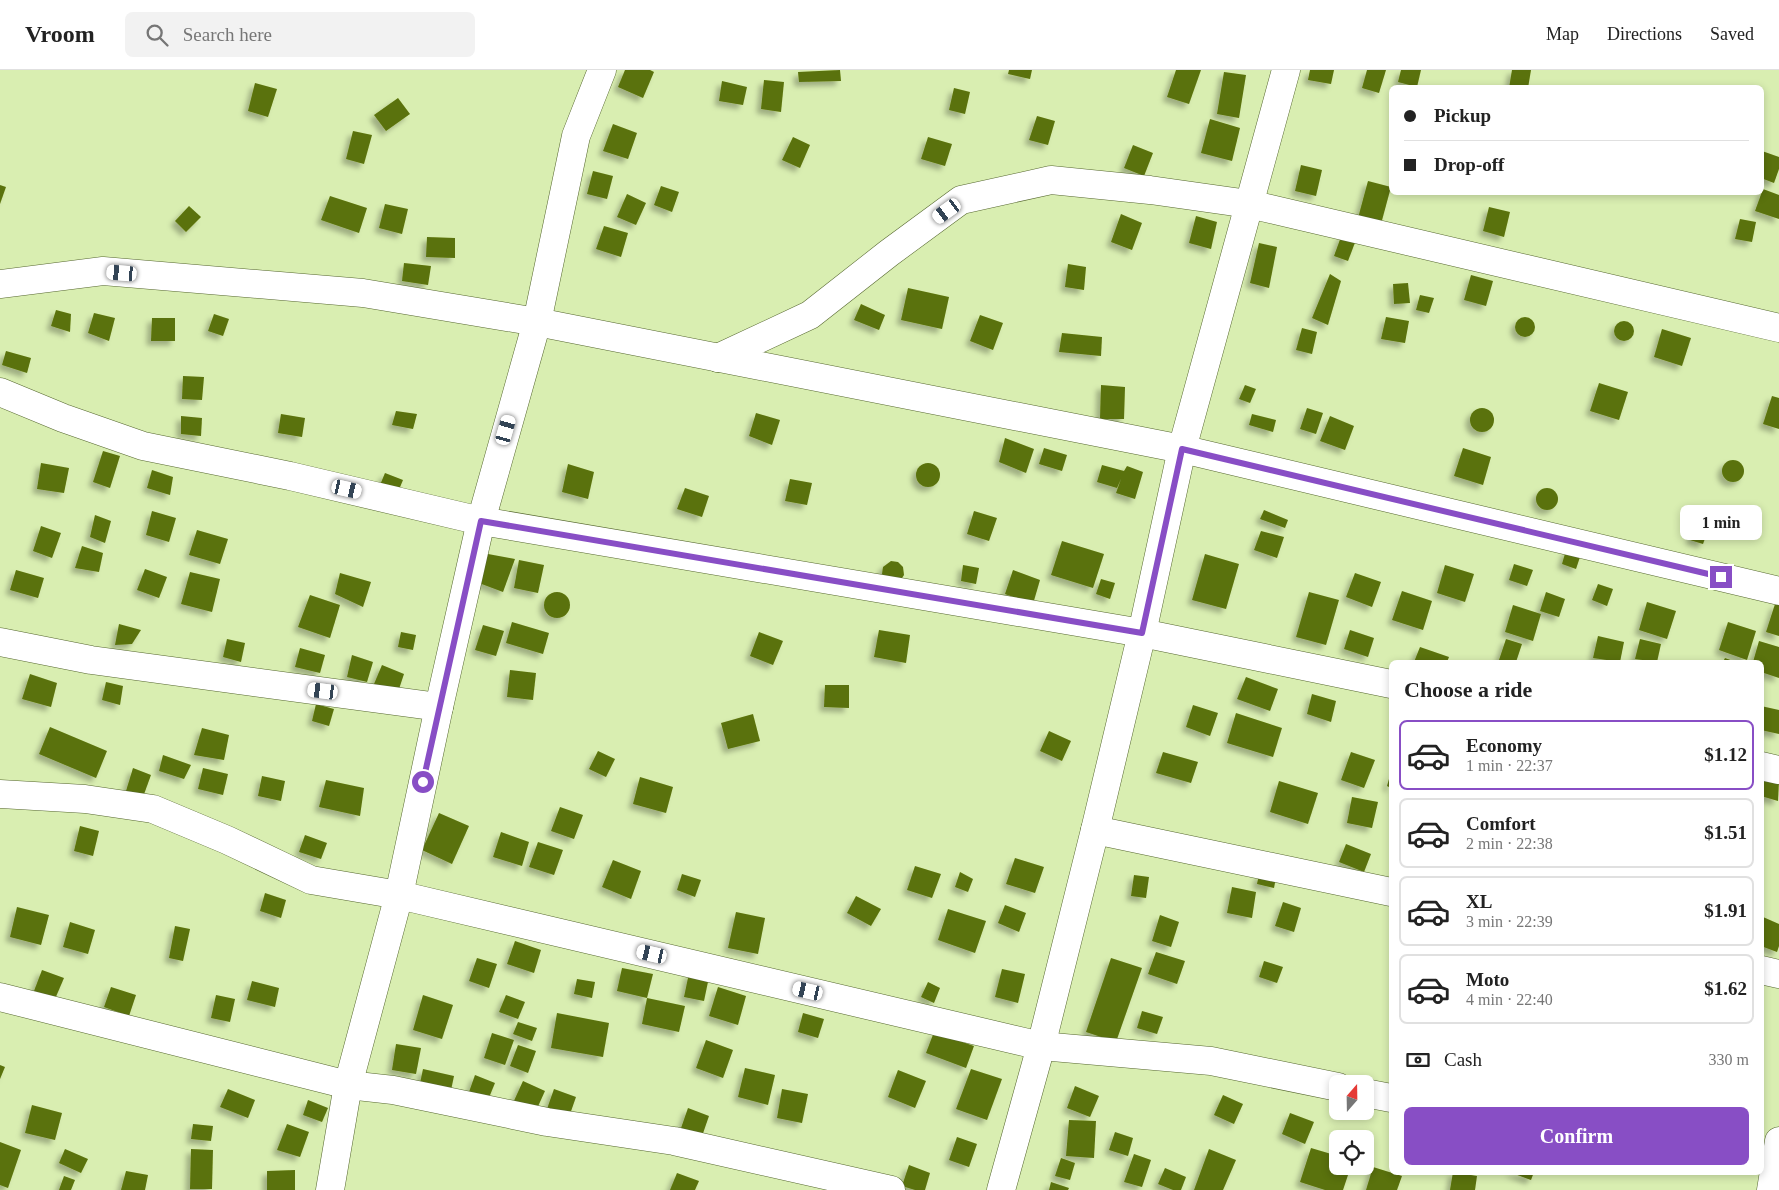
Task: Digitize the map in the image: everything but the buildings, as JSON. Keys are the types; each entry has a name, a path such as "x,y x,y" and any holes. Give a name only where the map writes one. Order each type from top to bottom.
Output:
{"street":[{"path":"330,1190 348,1085 399,894 481,521 537,322 576,136 602,70"},
{"path":"1001,1190 1041,1046 1095,830 1142,633 1182,449 1286,70"},
{"path":"718,358 810,315 961,200 1051,180 1150,190 1250,204 1779,328"},
{"path":"0,284 103,271 362,293 537,322 1182,449 1779,591"},
{"path":"1,390 63,418 143,446 290,476 481,521 1142,633 1389,684"},
{"path":"0,642 91,660 439,707"},
{"path":"1764,767 1779,770"},
{"path":"0,794 85,799 153,809 228,840 311,880 399,894 1041,1046 1211,1061 1329,1085"},
{"path":"1095,830 1389,892"},
{"path":"1764,971 1779,974"},
{"path":"0,997 348,1085 393,1090 547,1122 674,1141 891,1190"},
{"path":"1374,1095 1389,1098"},
{"path":"1768,1180 1779,1142"}],"route":[{"path":"423,782 481,521 1142,633 1182,449 1721,577"}]}
